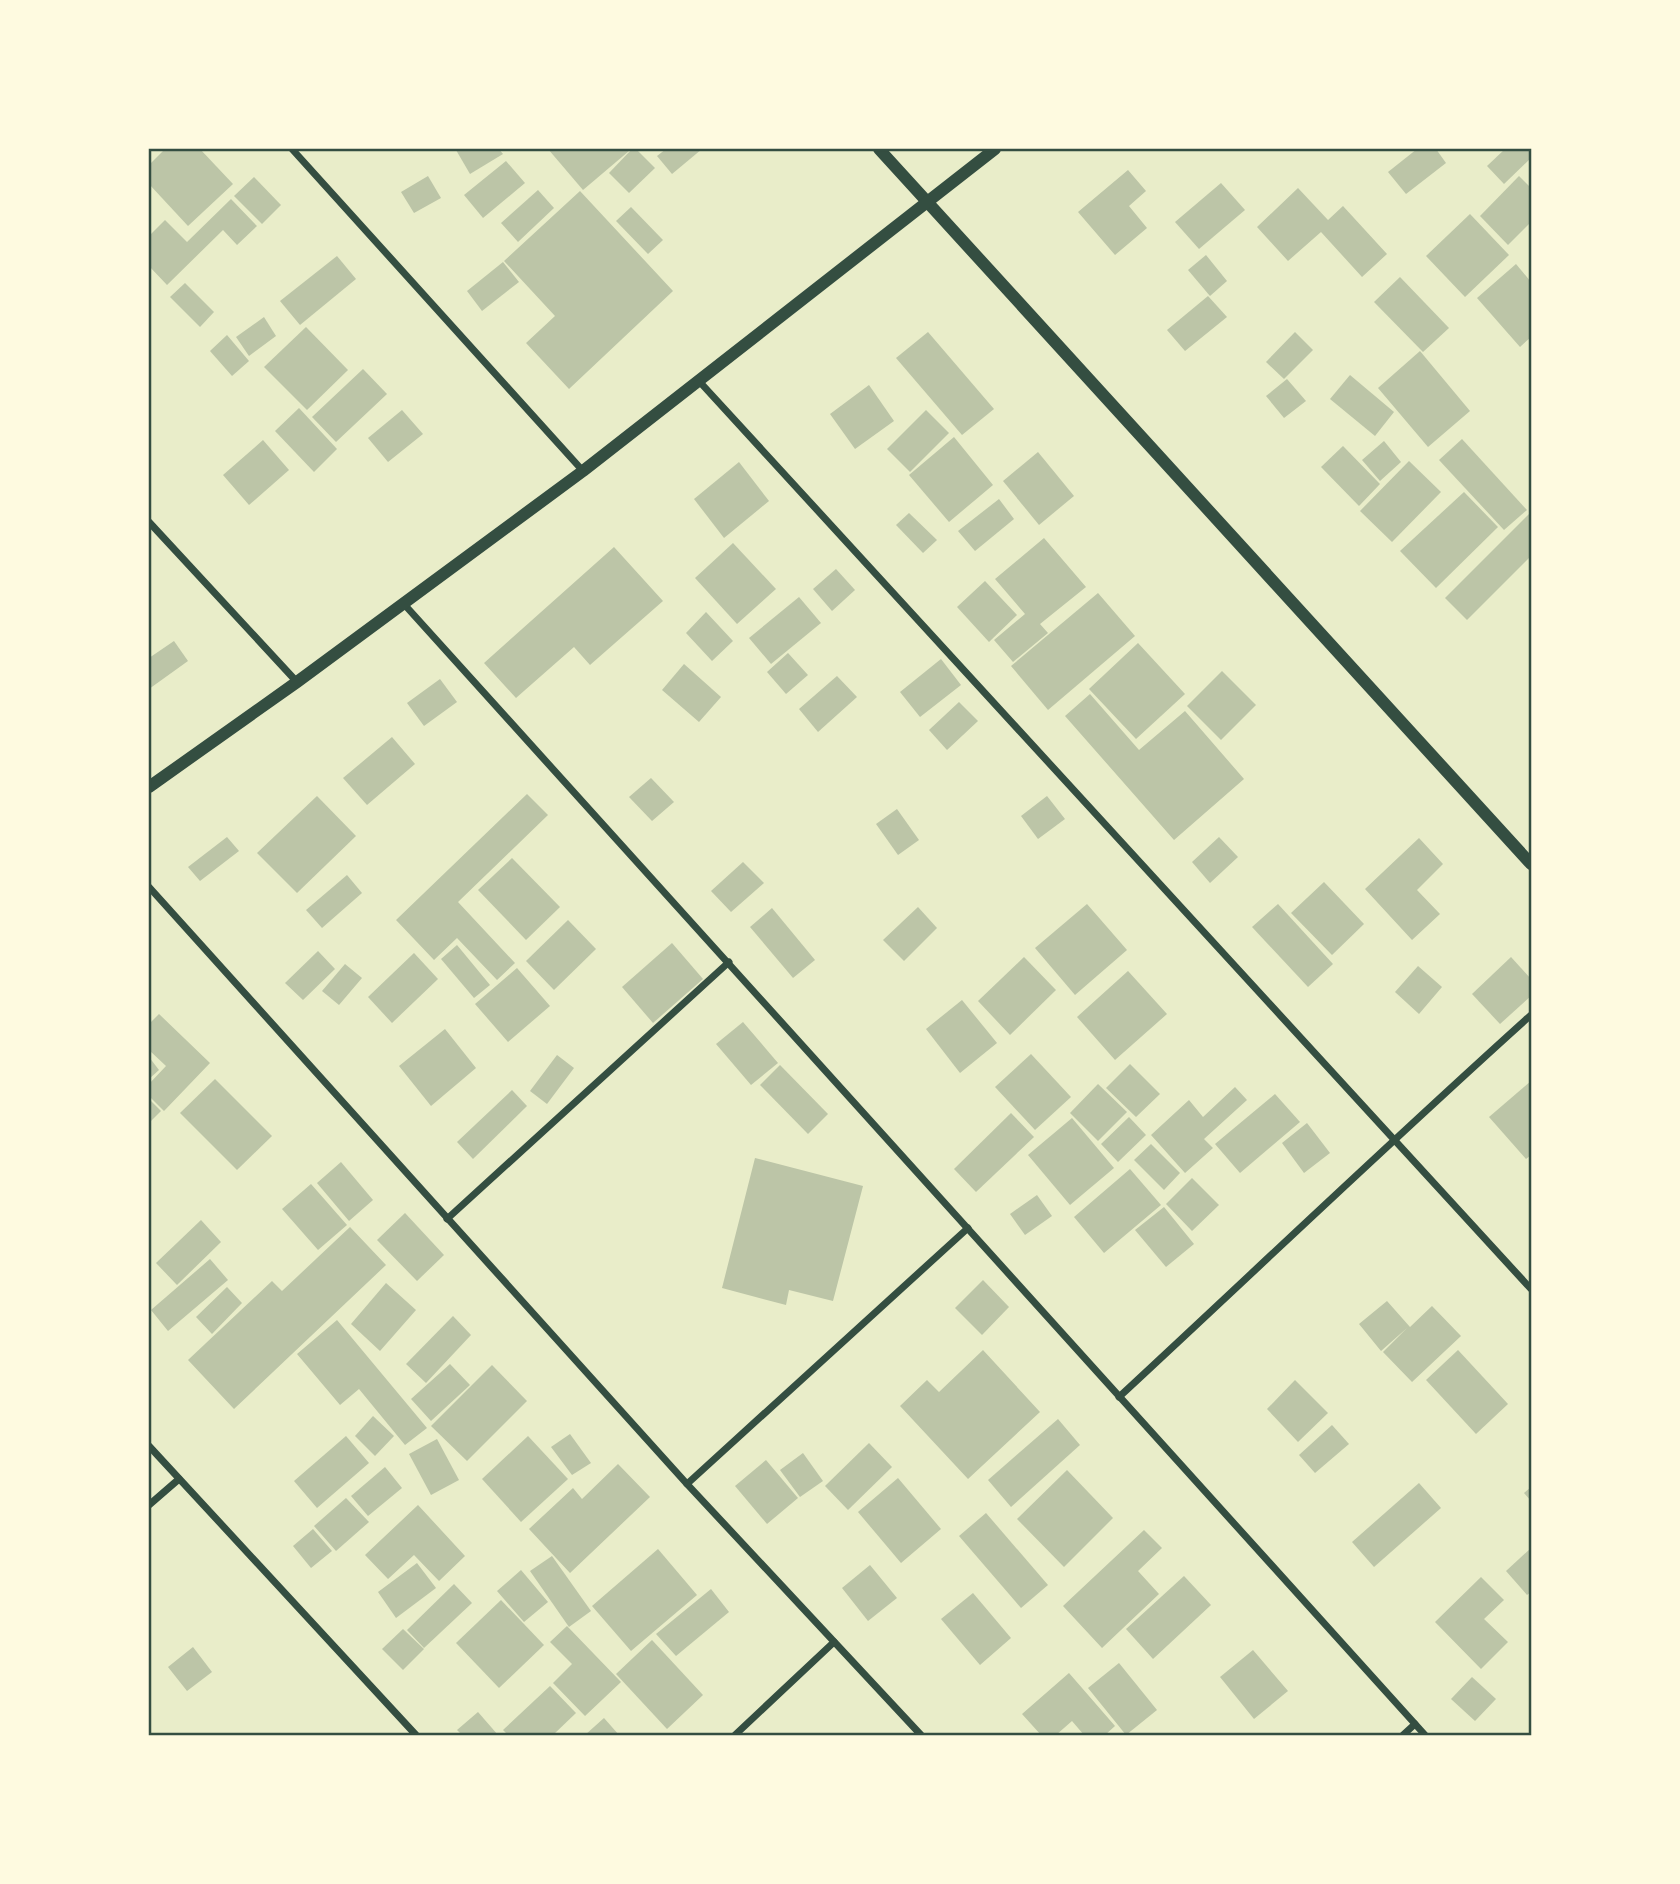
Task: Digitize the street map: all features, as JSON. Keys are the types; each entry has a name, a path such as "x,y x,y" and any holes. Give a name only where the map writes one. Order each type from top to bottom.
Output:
{"street":[{"path":"292,149 583,471"},
{"path":"879,149 1531,864"},
{"path":"149,787 297,682 583,471 995,149"},
{"path":"698,380 1531,1289"},
{"path":"149,522 297,682"},
{"path":"403,603 1426,1735"},
{"path":"149,887 687,1484 920,1735"},
{"path":"447,1219 729,962"},
{"path":"1119,1397 1289,1240 1394,1138 1531,1015"},
{"path":"687,1484 968,1228"},
{"path":"149,1446 416,1735"},
{"path":"149,1505 179,1479"},
{"path":"735,1735 834,1642"},
{"path":"1403,1735 1415,1724"}],"building":[{"path":"165,149 200,149 233,184 188,226 149,184 149,165"},
{"path":"499,149 503,154 470,174 456,150"},
{"path":"548,149 627,149 629,151 583,190"},
{"path":"632,149 636,149 655,168 629,193 609,173"},
{"path":"666,149 702,149 672,174 657,156"},
{"path":"1417,149 1436,149 1446,163 1406,194 1388,172"},
{"path":"1505,149 1531,149 1531,158 1504,184 1487,166"},
{"path":"506,161 525,183 483,218 464,195"},
{"path":"1128,170 1146,191 1129,206 1147,228 1115,255 1078,212"},
{"path":"428,176 441,198 414,213 401,192"},
{"path":"1519,176 1531,188 1531,222 1508,245 1480,216"},
{"path":"254,177 281,205 262,224 234,196"},
{"path":"1221,183 1245,210 1199,249 1175,222"},
{"path":"1298,188 1328,220 1343,206 1387,254 1362,277 1321,232 1288,261 1257,227"},
{"path":"538,190 554,208 518,242 501,223"},
{"path":"580,191 673,291 569,389 526,343 555,316 504,261"},
{"path":"231,199 257,226 237,245 223,230 167,285 149,266 149,236 165,220 187,242"},
{"path":"631,207 663,240 648,254 616,221"},
{"path":"1470,214 1509,255 1465,297 1426,256"},
{"path":"1206,255 1227,281 1210,296 1188,270"},
{"path":"337,256 356,279 300,325 280,301"},
{"path":"503,262 519,282 482,311 467,291"},
{"path":"1516,264 1531,282 1531,337 1520,347 1477,298"},
{"path":"1400,277 1449,328 1423,352 1374,302"},
{"path":"185,283 214,312 200,327 170,297"},
{"path":"1208,296 1227,317 1185,351 1167,330"},
{"path":"264,317 276,336 249,356 236,337"},
{"path":"306,327 348,370 307,410 264,367"},
{"path":"928,332 994,409 962,435 896,358"},
{"path":"1295,332 1313,350 1284,379 1266,362"},
{"path":"227,335 249,361 232,376 210,351"},
{"path":"1420,351 1470,411 1428,447 1378,388"},
{"path":"363,369 387,394 336,442 312,417"},
{"path":"1350,375 1394,412 1375,436 1330,399"},
{"path":"1287,379 1306,401 1284,418 1266,396"},
{"path":"869,385 894,421 855,449 830,414"},
{"path":"299,408 337,449 314,472 275,431"},
{"path":"402,410 423,434 388,462 368,438"},
{"path":"926,410 949,433 910,472 887,449"},
{"path":"954,437 993,485 949,522 909,475"},
{"path":"1462,439 1527,510 1504,530 1439,460"},
{"path":"263,440 289,470 249,505 223,475"},
{"path":"1384,441 1401,462 1380,481 1362,460"},
{"path":"1343,446 1380,484 1359,506 1321,467"},
{"path":"1038,452 1074,496 1039,525 1003,481"},
{"path":"1409,461 1441,492 1392,542 1360,511"},
{"path":"739,462 769,501 724,538 694,499"},
{"path":"1464,492 1498,527 1436,588 1400,551"},
{"path":"999,499 1014,519 975,551 958,531"},
{"path":"1531,512 1531,556 1467,620 1445,598"},
{"path":"909,513 937,540 923,553 896,525"},
{"path":"1044,538 1086,587 1040,624 1048,633 1013,662 994,640 1025,614 995,579"},
{"path":"733,543 776,589 737,624 695,578"},
{"path":"614,547 663,601 590,665 574,647 516,698 484,663"},
{"path":"836,569 855,590 832,611 813,589"},
{"path":"985,581 1017,615 989,642 957,607"},
{"path":"1098,593 1135,636 1048,710 1011,666"},
{"path":"799,597 821,623 771,664 749,638"},
{"path":"706,612 733,641 712,661 686,633"},
{"path":"174,641 188,661 149,689 149,658"},
{"path":"1138,643 1185,694 1136,739 1089,689"},
{"path":"788,653 808,675 786,694 767,672"},
{"path":"941,659 961,685 920,717 900,692"},
{"path":"684,664 721,697 699,722 662,690"},
{"path":"1222,671 1256,705 1221,740 1187,706"},
{"path":"837,676 857,697 818,732 799,709"},
{"path":"440,679 457,702 424,726 407,703"},
{"path":"1090,694 1139,750 1185,711 1244,779 1174,840 1065,716"},
{"path":"959,702 978,721 947,750 929,730"},
{"path":"392,737 415,764 367,805 343,778"},
{"path":"651,778 674,802 652,821 629,797"},
{"path":"527,794 548,815 458,902 515,963 497,980 457,938 434,960 396,920"},
{"path":"317,796 356,836 297,893 257,853"},
{"path":"1047,796 1065,819 1038,839 1021,816"},
{"path":"897,809 919,840 898,855 876,824"},
{"path":"227,837 239,851 200,881 188,867"},
{"path":"1219,837 1238,857 1210,883 1192,862"},
{"path":"1419,838 1443,864 1417,890 1440,914 1412,940 1365,889"},
{"path":"512,858 560,907 526,940 478,890"},
{"path":"743,862 764,883 731,912 711,891"},
{"path":"347,875 362,893 322,928 306,910"},
{"path":"1324,882 1364,924 1332,955 1291,913"},
{"path":"1087,904 1127,950 1075,995 1035,948"},
{"path":"1278,904 1333,964 1308,987 1252,927"},
{"path":"918,907 937,928 904,961 883,940"},
{"path":"772,908 815,960 793,978 750,927"},
{"path":"568,920 596,949 554,990 526,961"},
{"path":"672,943 703,979 653,1023 622,987"},
{"path":"457,945 490,985 474,998 441,959"},
{"path":"318,951 335,969 303,1000 285,983"},
{"path":"414,953 438,979 392,1023 368,997"},
{"path":"1024,957 1056,990 1010,1035 978,1001"},
{"path":"1511,957 1531,979 1531,996 1500,1024 1472,994"},
{"path":"345,964 362,978 339,1005 322,991"},
{"path":"1418,966 1442,987 1419,1014 1395,992"},
{"path":"517,968 550,1006 508,1042 475,1004"},
{"path":"1128,971 1167,1014 1115,1060 1077,1017"},
{"path":"962,1000 997,1043 960,1073 926,1029"},
{"path":"159,1014 210,1063 164,1111 149,1096 149,1084 166,1066 149,1050 149,1024"},
{"path":"743,1022 778,1063 751,1085 716,1044"},
{"path":"445,1029 476,1068 431,1106 399,1066"},
{"path":"1031,1054 1071,1097 1035,1130 995,1087"},
{"path":"557,1055 574,1068 547,1104 530,1091"},
{"path":"149,1057 159,1070 149,1079"},
{"path":"1130,1064 1160,1094 1136,1117 1106,1088"},
{"path":"780,1065 828,1114 808,1134 760,1085"},
{"path":"215,1079 272,1136 237,1170 180,1113"},
{"path":"1531,1081 1531,1155 1526,1159 1489,1117"},
{"path":"1098,1084 1127,1112 1098,1141 1070,1113"},
{"path":"1235,1087 1247,1100 1204,1139 1213,1148 1185,1173 1151,1135 1189,1100 1203,1117"},
{"path":"512,1090 527,1106 473,1159 457,1142"},
{"path":"1275,1094 1300,1122 1240,1173 1215,1144"},
{"path":"149,1099 161,1111 149,1123"},
{"path":"1011,1113 1034,1137 976,1192 954,1169"},
{"path":"1129,1117 1146,1135 1118,1162 1101,1144"},
{"path":"1072,1118 1114,1168 1070,1205 1028,1155"},
{"path":"1307,1123 1330,1153 1304,1173 1282,1143"},
{"path":"1151,1144 1180,1173 1164,1190 1134,1160"},
{"path":"755,1158 863,1186 833,1301 789,1290 786,1305 722,1288"},
{"path":"341,1162 373,1200 349,1221 317,1183"},
{"path":"1130,1169 1161,1205 1104,1253 1074,1217"},
{"path":"1192,1178 1219,1205 1192,1231 1166,1204"},
{"path":"311,1184 347,1225 318,1250 282,1209"},
{"path":"1037,1195 1052,1216 1025,1235 1010,1214"},
{"path":"1164,1207 1194,1244 1166,1267 1135,1230"},
{"path":"405,1213 444,1255 417,1281 377,1240"},
{"path":"201,1220 221,1242 177,1285 156,1263"},
{"path":"350,1227 386,1265 234,1409 188,1360 272,1281 282,1291"},
{"path":"210,1259 228,1280 168,1331 151,1310"},
{"path":"983,1280 1009,1307 982,1335 955,1308"},
{"path":"386,1283 416,1310 380,1351 351,1324"},
{"path":"227,1287 242,1303 212,1334 196,1317"},
{"path":"1387,1301 1410,1327 1432,1306 1461,1336 1412,1382 1383,1352 1407,1328 1381,1351 1359,1324"},
{"path":"453,1316 471,1335 426,1383 406,1364"},
{"path":"337,1320 427,1428 405,1445 359,1389 340,1405 297,1354"},
{"path":"983,1350 1040,1412 968,1479 900,1406 927,1380 939,1392"},
{"path":"1458,1350 1508,1404 1476,1434 1426,1380"},
{"path":"450,1364 470,1385 431,1421 411,1399"},
{"path":"492,1365 527,1401 467,1461 431,1426"},
{"path":"1295,1380 1328,1413 1298,1442 1267,1409"},
{"path":"373,1416 394,1436 375,1456 355,1436"},
{"path":"1058,1419 1080,1445 1011,1507 988,1480"},
{"path":"1332,1425 1349,1444 1315,1473 1299,1455"},
{"path":"570,1434 591,1463 572,1475 551,1447"},
{"path":"346,1436 369,1463 317,1508 294,1481"},
{"path":"528,1436 568,1479 521,1522 482,1479"},
{"path":"437,1439 459,1480 431,1495 409,1454"},
{"path":"869,1443 892,1467 848,1510 825,1486"},
{"path":"803,1453 823,1481 800,1497 780,1470"},
{"path":"766,1460 798,1498 767,1524 735,1486"},
{"path":"618,1464 650,1497 570,1573 529,1529 573,1488 582,1499"},
{"path":"385,1467 402,1488 368,1516 351,1496"},
{"path":"1067,1470 1113,1518 1064,1567 1017,1519"},
{"path":"898,1478 941,1529 901,1563 858,1512"},
{"path":"1419,1483 1441,1508 1374,1567 1352,1542"},
{"path":"1531,1487 1531,1501 1524,1493"},
{"path":"346,1498 369,1522 336,1551 314,1526"},
{"path":"418,1505 465,1556 439,1581 414,1555 388,1579 365,1555"},
{"path":"986,1513 1048,1585 1021,1608 959,1536"},
{"path":"313,1529 332,1551 311,1568 293,1546"},
{"path":"1144,1530 1162,1548 1138,1571 1159,1594 1102,1648 1063,1606"},
{"path":"1531,1548 1531,1592 1527,1595 1506,1571"},
{"path":"658,1549 697,1595 631,1651 592,1606"},
{"path":"552,1556 591,1611 569,1627 530,1571"},
{"path":"417,1563 436,1588 396,1618 378,1592"},
{"path":"870,1565 897,1598 868,1621 842,1588"},
{"path":"521,1570 548,1602 524,1622 497,1591"},
{"path":"1184,1576 1211,1605 1153,1659 1126,1629"},
{"path":"1481,1577 1504,1600 1484,1619 1508,1642 1481,1669 1435,1622"},
{"path":"454,1584 472,1603 424,1648 407,1630"},
{"path":"711,1589 729,1612 676,1656 656,1634"},
{"path":"973,1593 1011,1638 980,1665 941,1619"},
{"path":"501,1600 544,1645 499,1688 456,1643"},
{"path":"567,1626 621,1682 585,1716 553,1683 572,1664 550,1642"},
{"path":"403,1629 424,1649 403,1670 382,1649"},
{"path":"652,1640 703,1695 667,1729 616,1674"},
{"path":"193,1647 212,1672 187,1691 168,1667"},
{"path":"1253,1650 1288,1691 1254,1719 1220,1677"},
{"path":"1119,1663 1157,1710 1126,1735 1088,1688"},
{"path":"1069,1673 1115,1726 1105,1735 1084,1735 1072,1721 1056,1735 1041,1735 1022,1714"},
{"path":"1472,1677 1496,1699 1475,1721 1451,1699"},
{"path":"550,1686 576,1713 553,1735 508,1735 503,1730"},
{"path":"478,1712 498,1735 462,1735 457,1730"},
{"path":"604,1718 619,1735 585,1735"}]}
